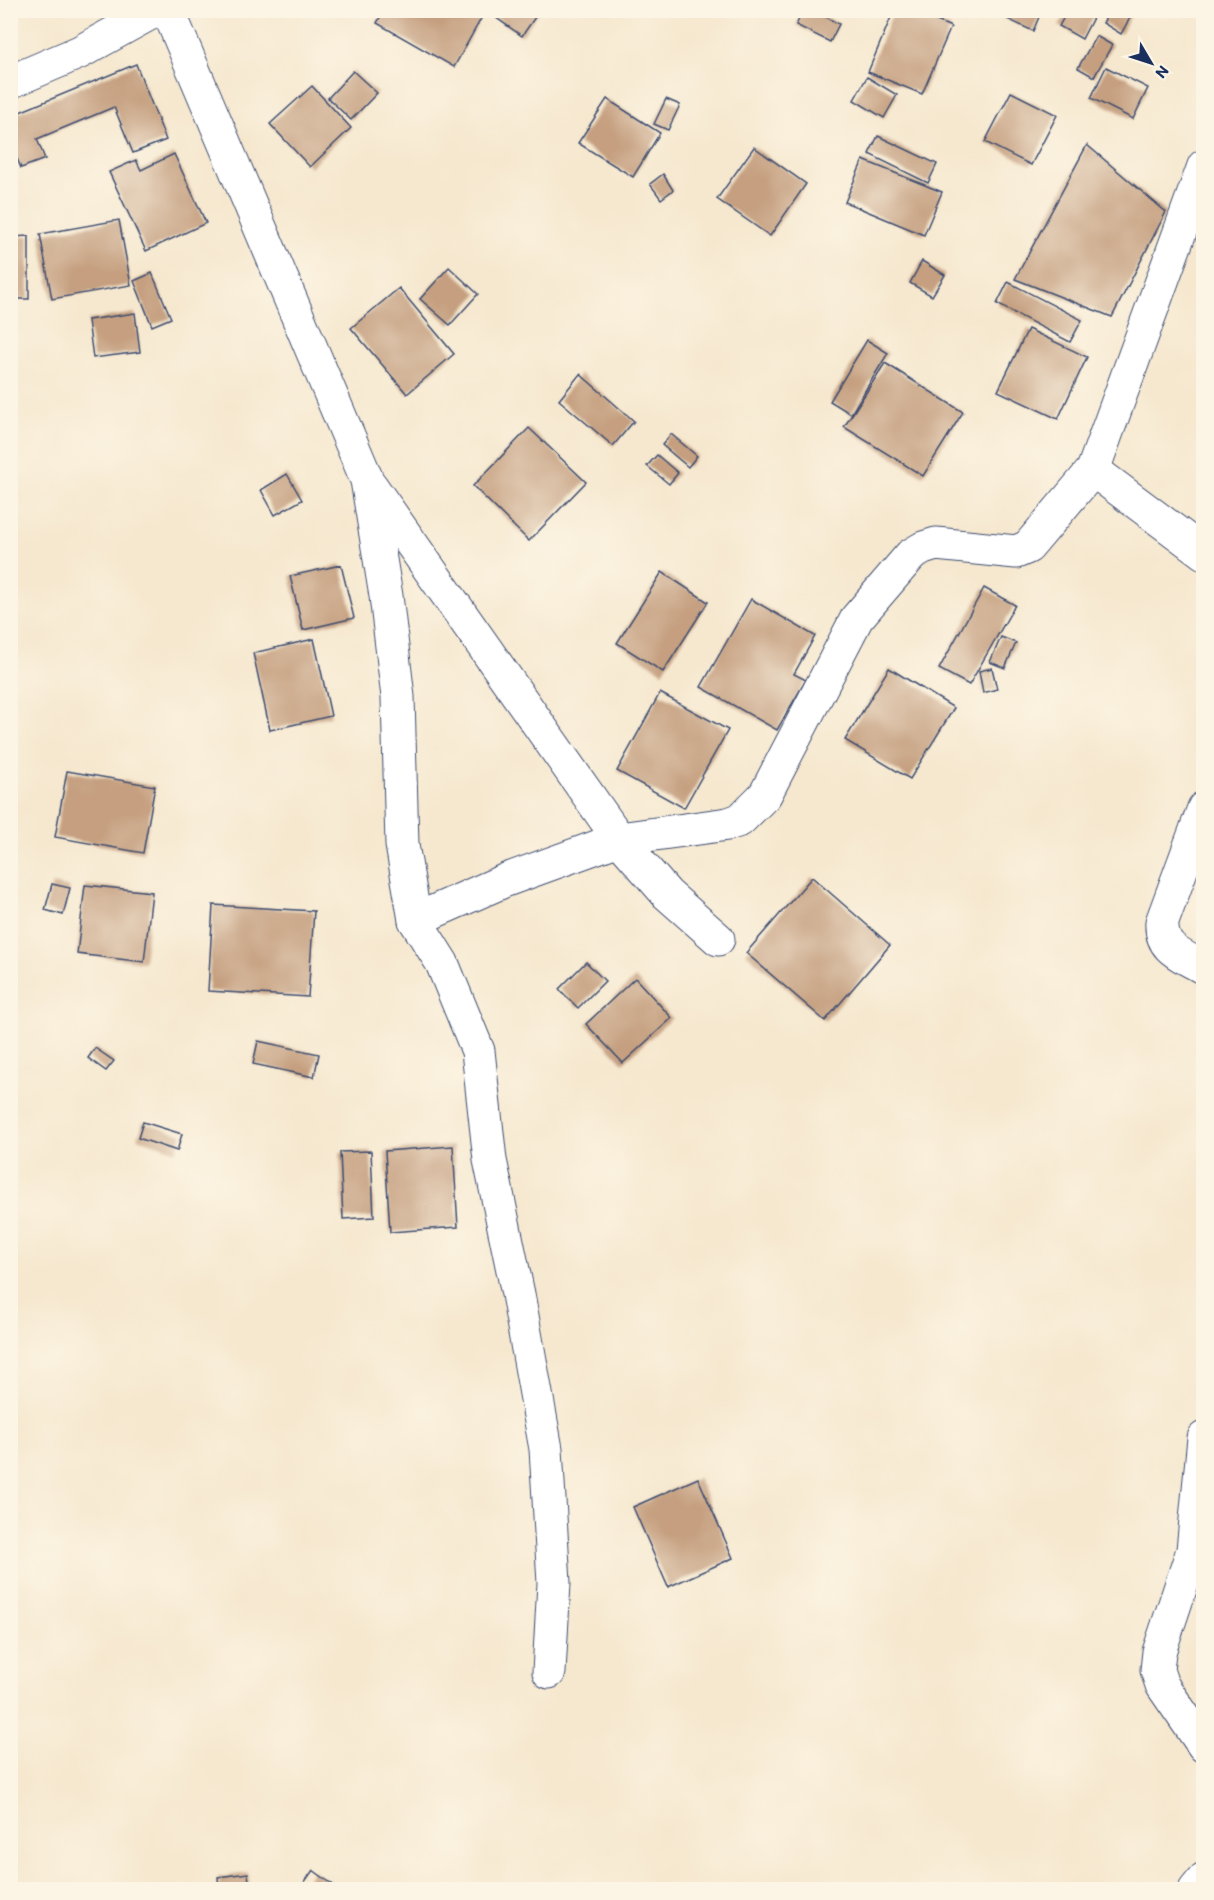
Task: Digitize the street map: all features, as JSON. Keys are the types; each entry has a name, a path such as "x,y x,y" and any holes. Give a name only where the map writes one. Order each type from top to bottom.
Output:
{"street":[{"path":"10,82 80,51 156,10"},
{"path":"168,10 367,480 619,839 667,894 718,939"},
{"path":"415,920 506,880 619,839 728,824 740,820 765,795 857,618 911,555 936,544 1016,552 1028,547 1093,470 1203,166"},
{"path":"1093,470 1203,553"},
{"path":"367,480 386,596 398,697 402,845 415,920 442,963 478,1051 490,1160 518,1294 546,1449 554,1583 549,1672"},
{"path":"1203,808 1162,922 1161,934 1165,944 1203,969"},
{"path":"1203,1438 1193,1550 1159,1652 1157,1670 1162,1685 1203,1746"},
{"path":"1195,1890 1203,1879"}],"building":[{"path":"384,10 476,10 483,15 454,67 377,23"},
{"path":"485,10 540,10 522,36"},
{"path":"804,10 813,10 839,24 830,42 796,25"},
{"path":"894,10 911,10 951,27 922,94 868,72"},
{"path":"988,10 1042,10 1033,31"},
{"path":"1068,10 1097,10 1082,39 1059,26"},
{"path":"1110,10 1134,10 1121,34 1103,23"},
{"path":"1096,36 1112,45 1094,77 1078,68"},
{"path":"136,64 166,140 133,153 114,107 37,139 45,159 21,168 10,141 10,116"},
{"path":"1106,67 1148,88 1133,119 1091,98"},
{"path":"353,71 377,93 351,120 328,98"},
{"path":"867,77 897,95 884,118 854,100"},
{"path":"312,86 351,128 310,167 270,124"},
{"path":"1011,92 1057,115 1031,165 985,142"},
{"path":"607,99 660,133 633,177 578,143"},
{"path":"666,99 680,105 668,130 654,124"},
{"path":"878,136 937,164 928,183 869,154"},
{"path":"1087,145 1166,212 1112,317 1015,279"},
{"path":"754,147 806,184 770,236 717,199"},
{"path":"174,154 206,223 146,251 109,172 136,160 141,170"},
{"path":"863,160 942,192 924,235 845,202"},
{"path":"663,174 673,190 661,199 650,184"},
{"path":"119,220 131,285 52,299 40,234"},
{"path":"29,236 29,299 10,299 10,237"},
{"path":"922,261 945,275 932,296 910,283"},
{"path":"449,267 478,294 450,325 420,299"},
{"path":"152,273 171,318 152,326 134,281"},
{"path":"1008,282 1082,320 1070,342 997,304"},
{"path":"399,288 454,354 407,394 351,328"},
{"path":"135,313 140,352 93,358 88,320"},
{"path":"1028,329 1087,357 1058,419 998,391"},
{"path":"867,340 888,353 851,414 830,401"},
{"path":"885,363 963,412 923,476 844,427"},
{"path":"580,374 634,421 613,446 559,400"},
{"path":"529,428 586,482 529,541 473,486"},
{"path":"671,434 697,456 688,467 662,445"},
{"path":"657,455 678,473 669,484 647,466"},
{"path":"287,474 302,500 275,515 261,490"},
{"path":"341,565 354,618 303,630 290,576"},
{"path":"662,572 708,602 663,672 617,643"},
{"path":"984,588 1015,605 969,685 939,669"},
{"path":"751,599 815,636 794,674 806,680 777,730 701,687"},
{"path":"1001,637 1016,643 1005,668 990,662"},
{"path":"314,639 331,716 270,730 253,653"},
{"path":"889,668 954,708 910,779 845,740"},
{"path":"992,668 997,689 983,693 979,671"},
{"path":"660,693 728,730 684,808 617,771"},
{"path":"67,771 155,786 143,853 55,837"},
{"path":"812,877 890,945 825,1021 746,953"},
{"path":"52,884 70,888 63,915 45,910"},
{"path":"85,885 152,892 144,962 77,954"},
{"path":"213,905 314,911 308,997 208,991"},
{"path":"586,962 605,981 578,1008 559,989"},
{"path":"635,978 672,1018 623,1063 586,1024"},
{"path":"258,1041 319,1054 314,1077 253,1064"},
{"path":"95,1048 114,1061 106,1071 88,1058"},
{"path":"143,1122 182,1134 177,1151 138,1138"},
{"path":"453,1146 458,1227 390,1232 385,1151"},
{"path":"371,1151 374,1217 343,1219 340,1152"},
{"path":"698,1478 733,1558 668,1587 633,1507"},
{"path":"313,1870 340,1890 299,1890"},
{"path":"248,1873 250,1890 219,1890 218,1877"}]}
